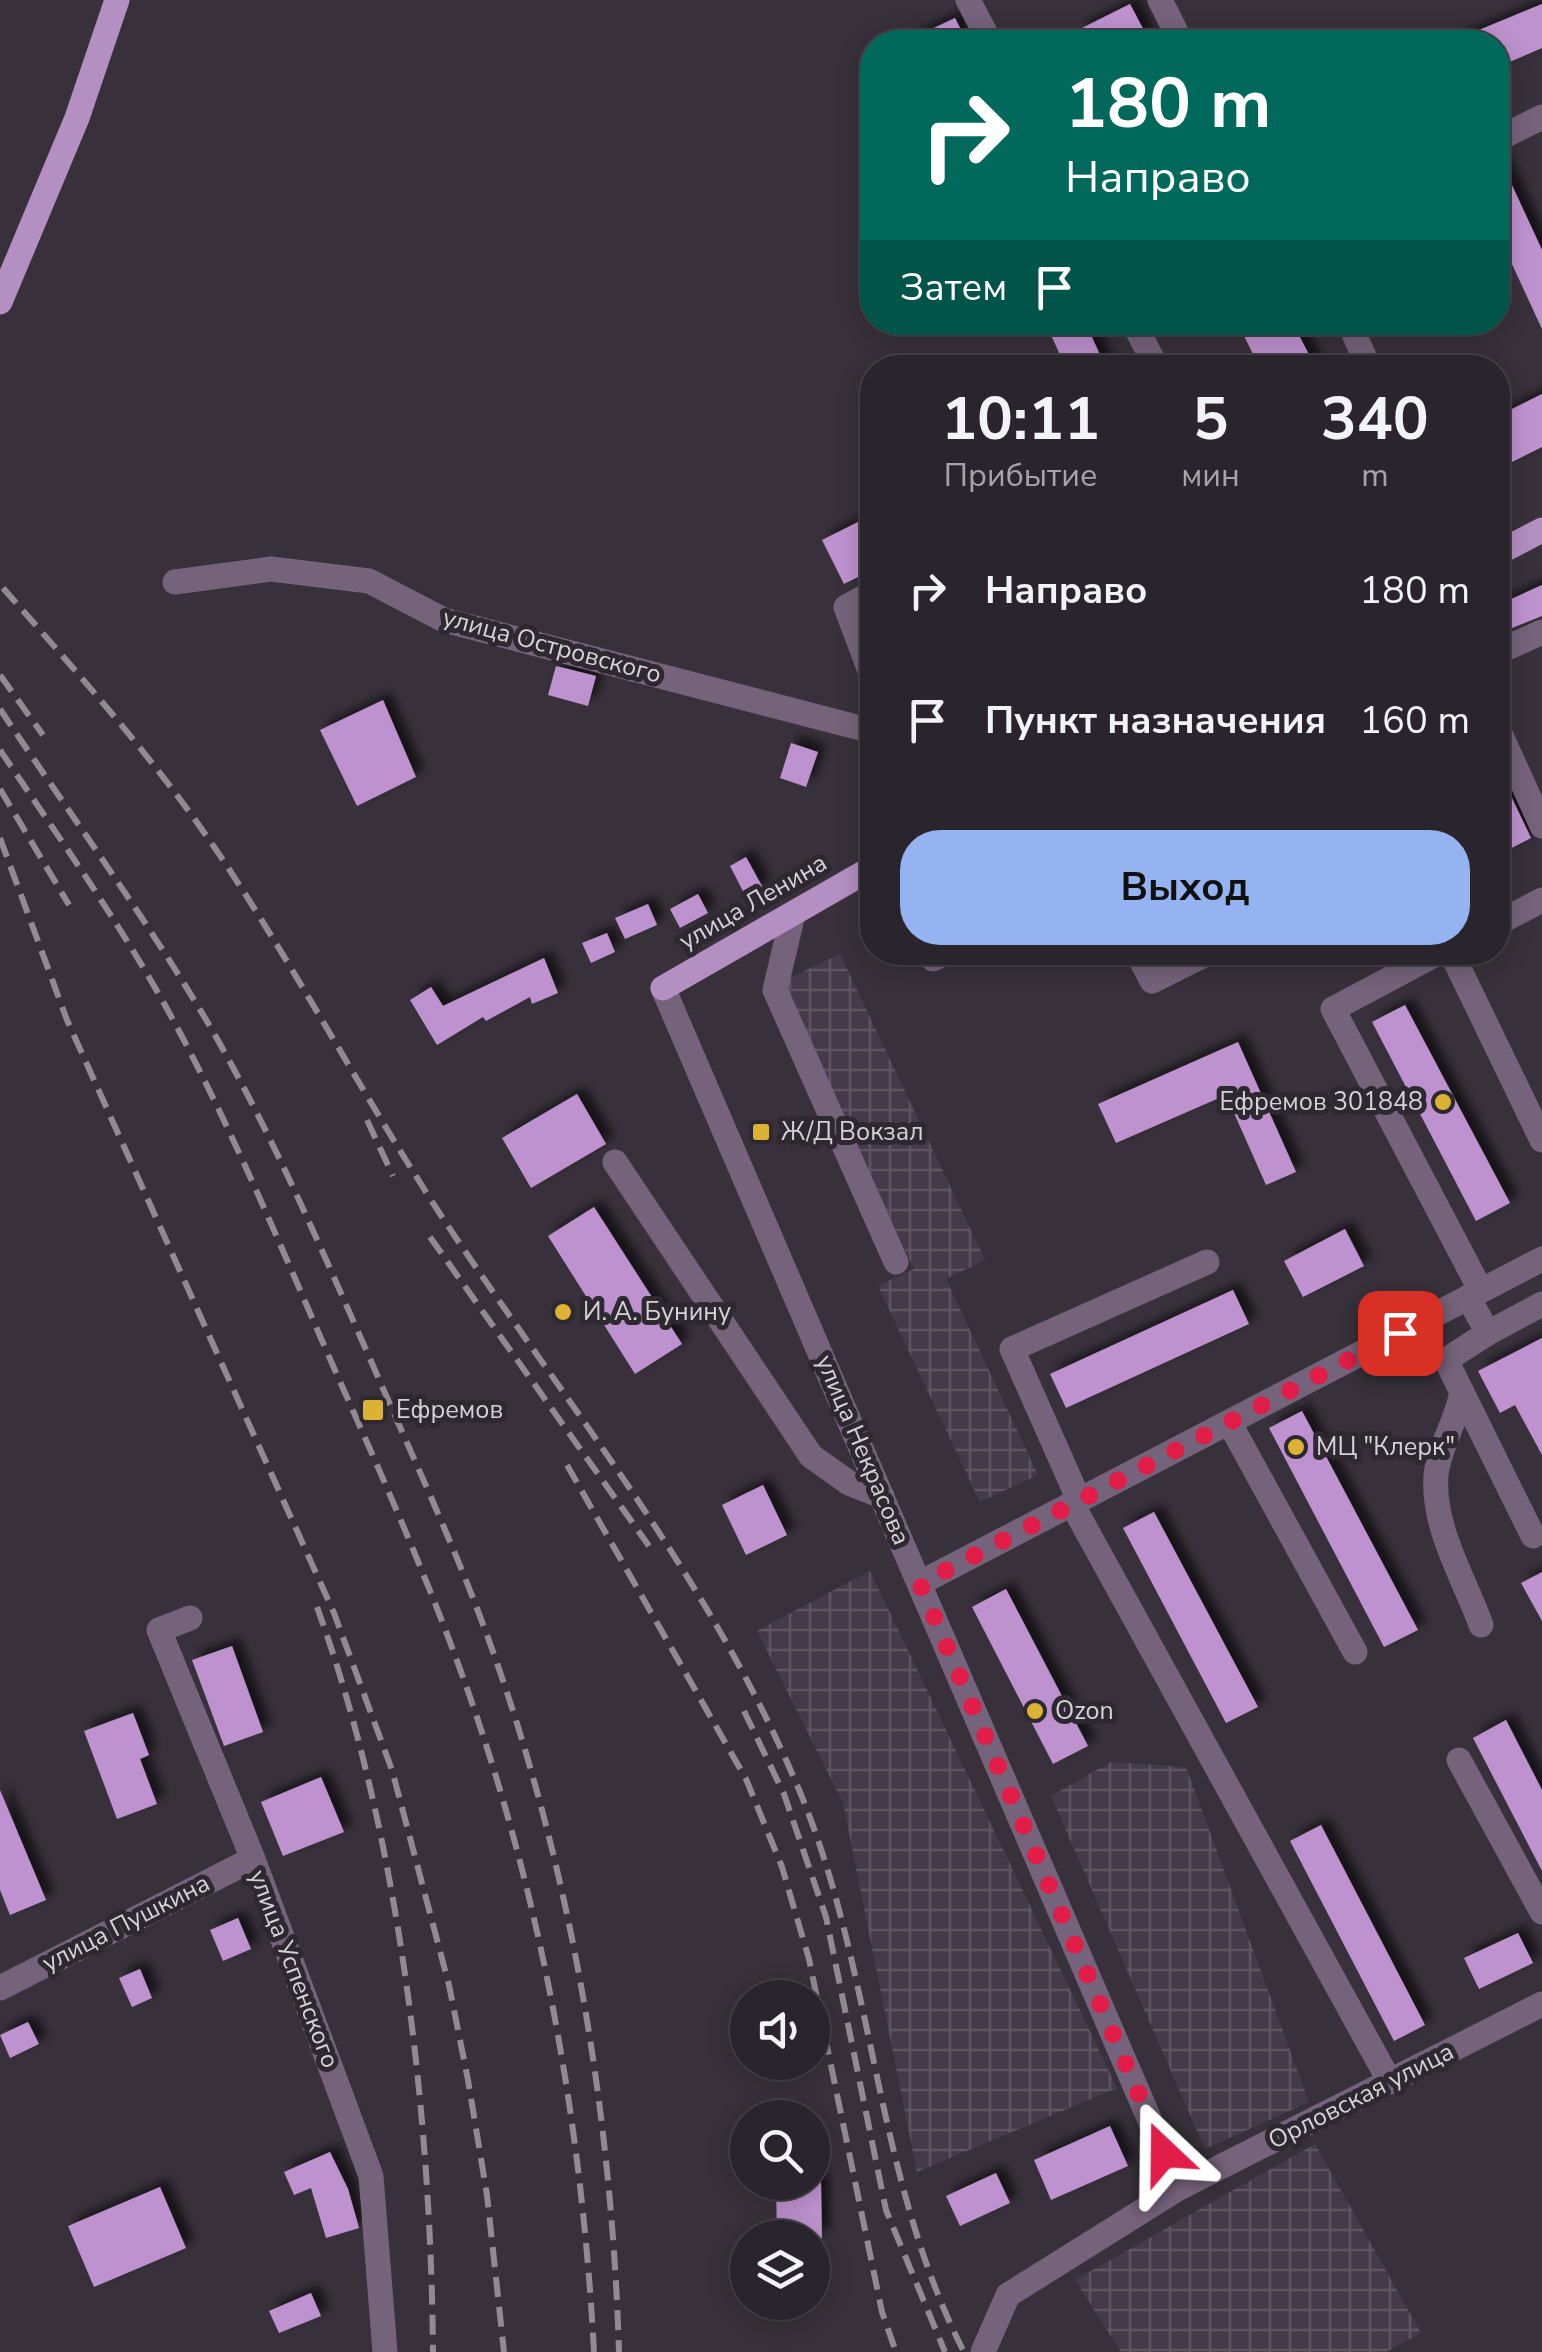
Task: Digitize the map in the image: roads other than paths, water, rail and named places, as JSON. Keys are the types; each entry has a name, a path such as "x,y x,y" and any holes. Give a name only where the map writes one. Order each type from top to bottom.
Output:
{"main road":[{"path":"0,302 77,118 117,0"},
{"path":"1510,547 1542,530"},
{"name":"улица Ленина","path":"663,988 860,875"}],"street":[{"path":"968,0 984,30"},
{"path":"1160,0 1174,30"},
{"path":"1510,133 1542,118"},
{"name":"улица Островского","path":"175,582 272,569 368,582 444,620 860,729"},
{"path":"860,600 846,607 860,644"},
{"path":"1510,647 1542,632"},
{"path":"1510,755 1542,826"},
{"path":"1510,917 1542,900"},
{"path":"793,914 775,990 896,1262"},
{"path":"1144,965 1152,981 1184,965"},
{"path":"1415,965 1333,1008 1474,1294 1488,1333"},
{"path":"1457,965 1542,1140"},
{"name":"улица Некрасова","path":"663,988 1180,2188"},
{"path":"615,1162 811,1456 849,1483 882,1496"},
{"path":"920,1584 1542,1259"},
{"path":"1207,1262 1012,1349 1076,1502 1390,2082"},
{"path":"1532,1536 1446,1360 1542,1304"},
{"path":"1462,1392 1436,1472 1438,1503 1449,1548 1481,1625"},
{"path":"1229,1422 1355,1652"},
{"name":"улица Успенского","path":"190,1618 159,1630 252,1859 372,2176 385,2352"},
{"path":"1459,1760 1542,1912"},
{"name":"улица Пушкина","path":"0,1988 252,1859"},
{"name":"Орловская улица","path":"983,2352 1008,2295 1180,2188 1542,2004"}],"railway":[{"path":"3,588 120,723 202,829 446,1223 635,1496 723,1637 797,1785 823,1855 910,2214 934,2284 964,2352"},
{"path":"0,675 43,735"},
{"path":"0,709 158,943 231,1064 314,1232 467,1583 531,1769 576,1961 606,2156 619,2352"},
{"path":"0,750 115,922 199,1070 370,1449 455,1655 496,1777 539,1939 580,2185 594,2352"},
{"path":"0,789 69,905"},
{"path":"0,838 67,1020 334,1613 392,1770 449,1985 468,2080 487,2195 504,2352"},
{"path":"367,1120 393,1176"},
{"path":"430,1237 649,1546"},
{"path":"567,1465 746,1779 782,1867 809,1959 882,2312 896,2352"},
{"path":"317,1607 369,1785 405,1974 426,2166 433,2352"},
{"path":"744,1711 784,1794 826,1917 886,2210 945,2352"}],"place":[{"name":"Ефремов 301848","path":"1443,1102"},
{"name":"Ж/Д Вокзал","path":"761,1132"},
{"name":"И. А. Бунину","path":"563,1312"},
{"name":"Ефремов","path":"373,1410"},
{"name":"МЦ \"Клерк\"","path":"1296,1447"},
{"name":"Ozon","path":"1035,1711"}]}
